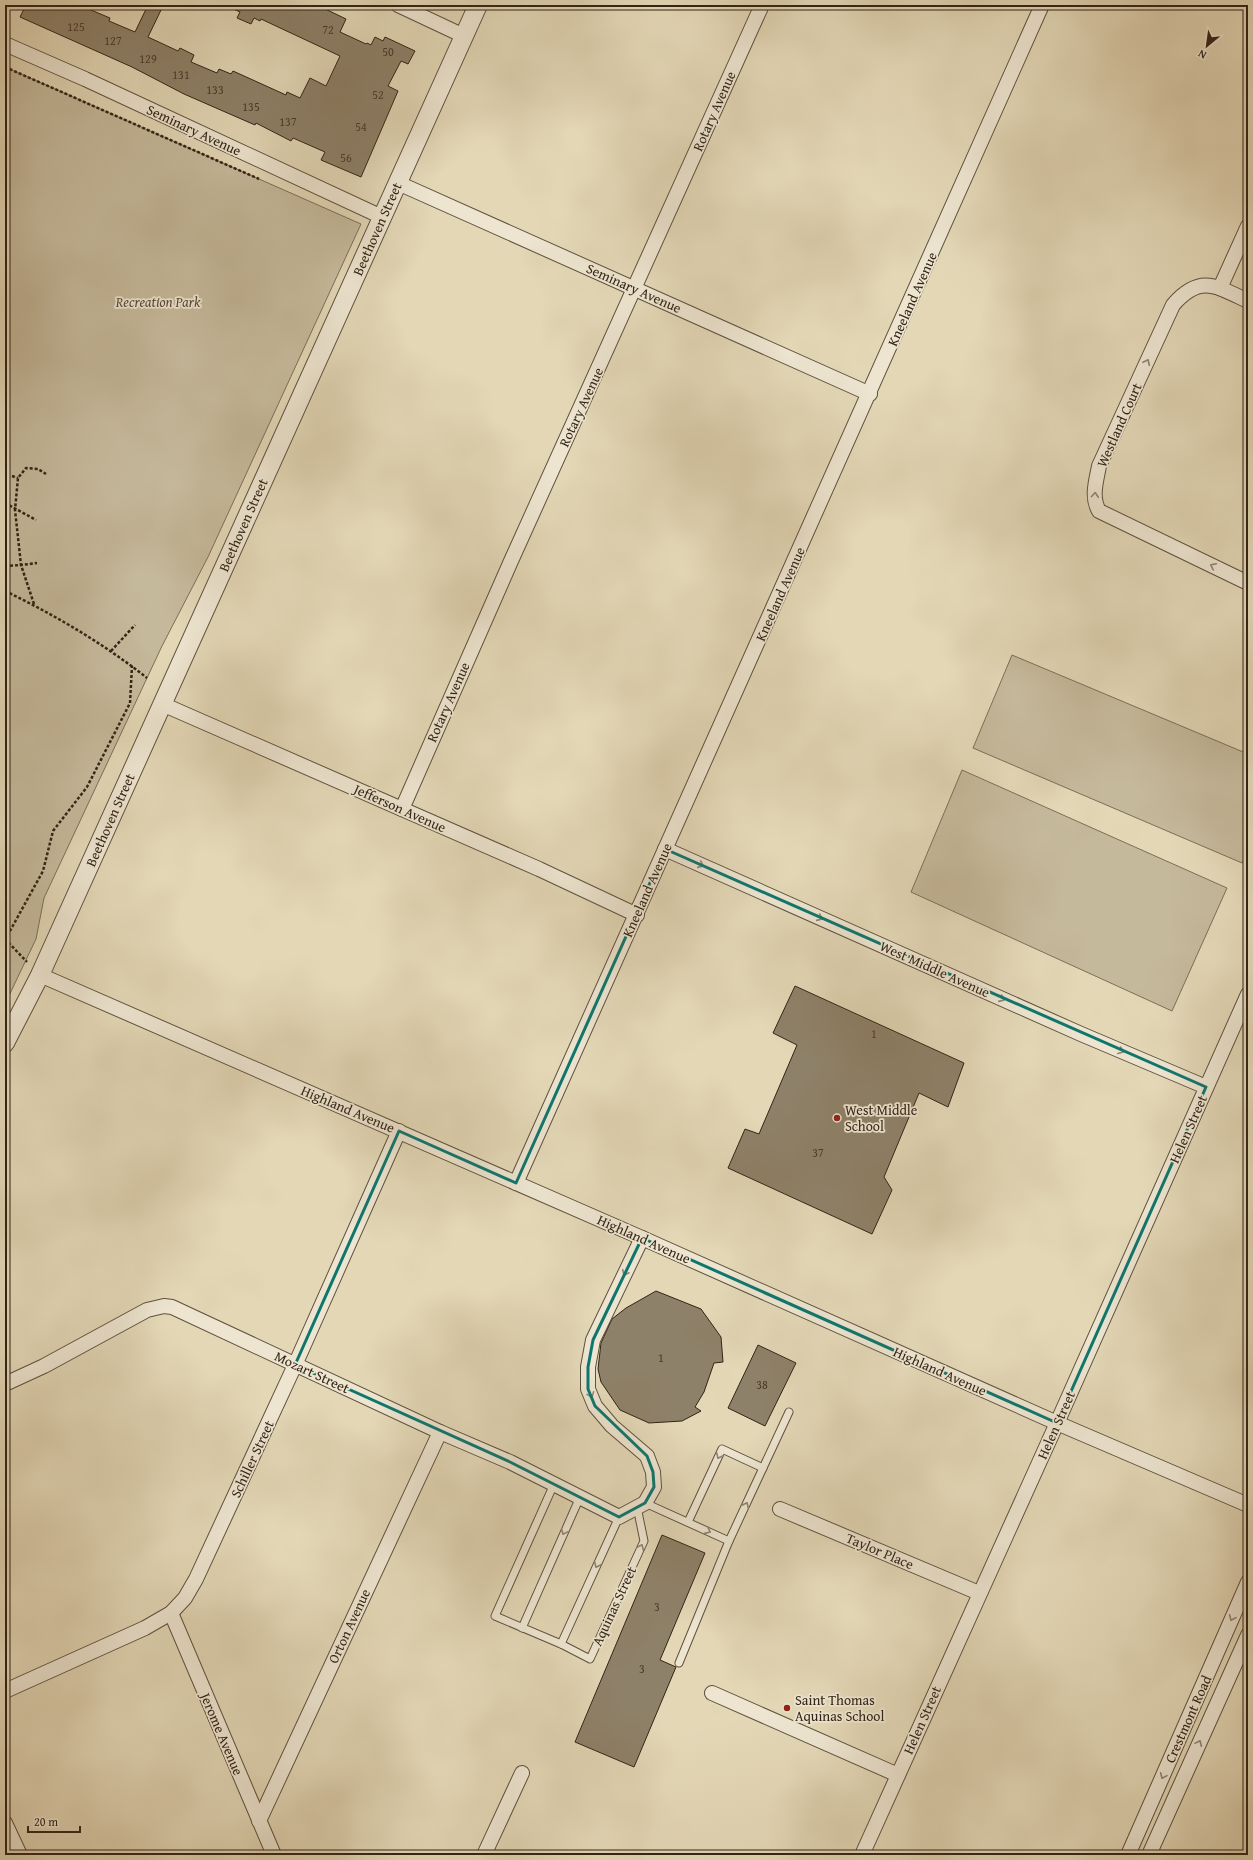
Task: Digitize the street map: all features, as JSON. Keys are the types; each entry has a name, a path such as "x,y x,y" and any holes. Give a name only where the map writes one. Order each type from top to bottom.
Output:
{"street":[{"path":"398,5 464,36"},
{"name":"Beethoven Street","path":"5,1042 40,975 478,5"},
{"name":"Rotary Avenue","path":"402,809 511,561 762,5"},
{"name":"Kneeland Avenue","path":"516,1183 870,394 1042,5"},
{"name":"Seminary Avenue","path":"5,44 382,217"},
{"name":"Seminary Avenue","path":"398,183 870,394"},
{"path":"1220,288 1248,226"},
{"name":"Westland Court","path":"1248,301 1220,288 1199,285 1184,293 1173,305 1099,466 1094,495 1094,503 1099,511 1248,583"},
{"name":"Jefferson Avenue","path":"162,704 539,869 637,915"},
{"name":"West Middle Avenue","path":"666,849 1081,1034 1206,1087"},
{"name":"Highland Avenue","path":"40,975 642,1238 1057,1423 1248,1505"},
{"name":"Helen Street","path":"862,1855 1057,1423 1248,994"},
{"name":"Schiller Street","path":"5,1691 146,1628 171,1614 185,1598 196,1579 295,1364 399,1131"},
{"path":"619,1516 641,1505 654,1487 653,1472 647,1456 612,1426 594,1406 588,1389 588,1367 593,1340 642,1238"},
{"name":"Mozart Street","path":"5,1384 44,1366 147,1310 164,1306 172,1307 440,1432 510,1462 619,1516"},
{"name":"Orton Avenue","path":"259,1821 440,1432"},
{"name":"Taylor Place","path":"780,1509 979,1593"},
{"name":"Crestmont Road","path":"1128,1855 1248,1582"},
{"name":"Jerome Avenue","path":"171,1614 274,1855"},
{"name":"Crestmont Road","path":"1149,1855 1248,1635"},
{"path":"712,1693 898,1775"},
{"path":"484,1855 522,1773"},
{"path":"5,1823 20,1855"}],"lane":[{"path":"679,1663 729,1541 788,1412"},
{"path":"688,1522 722,1449 763,1468"},
{"name":"Aquinas Street","path":"554,1484 495,1616 561,1644 590,1659 644,1541 641,1505"},
{"path":"522,1628 580,1497"},
{"path":"641,1505 688,1522 729,1541"},
{"path":"561,1644 619,1516"}],"path":[{"path":"5,67 266,182"},
{"path":"34,604 21,566 15,510 18,478 26,468 38,469 46,474"},
{"path":"12,476 18,478"},
{"path":"5,503 15,510 36,520"},
{"path":"5,566 21,566 37,563"},
{"path":"5,591 34,604 111,651 147,678"},
{"path":"111,651 135,625"},
{"path":"40,975 5,939 43,871 53,831 87,787 130,703 132,666"}],"highlighted area":[{"path":"665,849 1206,1087 1057,1423 642,1238 593,1340 588,1367 588,1389 595,1406 647,1456 653,1472 654,1487 645,1503 619,1517 510,1462 295,1365 399,1131 516,1183"}],"green space":[{"name":"Recreation Park","path":"5,67 361,224 208,557 162,646 44,898 36,939 5,1004"},
{"path":"1012,655 1248,754 1248,851 1242,863 973,748"},
{"path":"962,770 1227,888 1172,1011 911,892"}],"building":[{"path":"26,5 79,5 110,18 109,21 135,32 148,5 151,5 161,10 148,37 178,51 180,48 194,55 191,62 217,73 219,69 231,74 233,71 286,95 287,92 300,98 310,78 326,86 340,56 261,19 260,21 254,18 251,24 237,18 240,12 225,5 317,5 346,19 340,32 371,45 375,37 383,41 385,37 415,51 408,64 401,61 388,86 398,91 361,177 321,160 325,152 293,138 291,141 256,123 255,125 184,94 132,67 20,17"},
{"name":"West Middle School","path":"795,986 964,1063 948,1107 919,1093 884,1177 892,1190 872,1234 728,1168 745,1129 759,1134 797,1045 773,1033"},
{"path":"656,1291 701,1309 721,1337 723,1362 714,1363 704,1392 695,1407 701,1411 682,1421 649,1423 620,1410 601,1382 598,1369 601,1343 612,1319 626,1308"},
{"path":"758,1345 796,1363 765,1426 728,1408"},
{"path":"662,1535 705,1553 660,1660 676,1667 634,1767 575,1742"}],"place":[{"name":"West Middle School","path":"837,1118"},
{"name":"Saint Thomas Aquinas School","path":"787,1708"}]}
